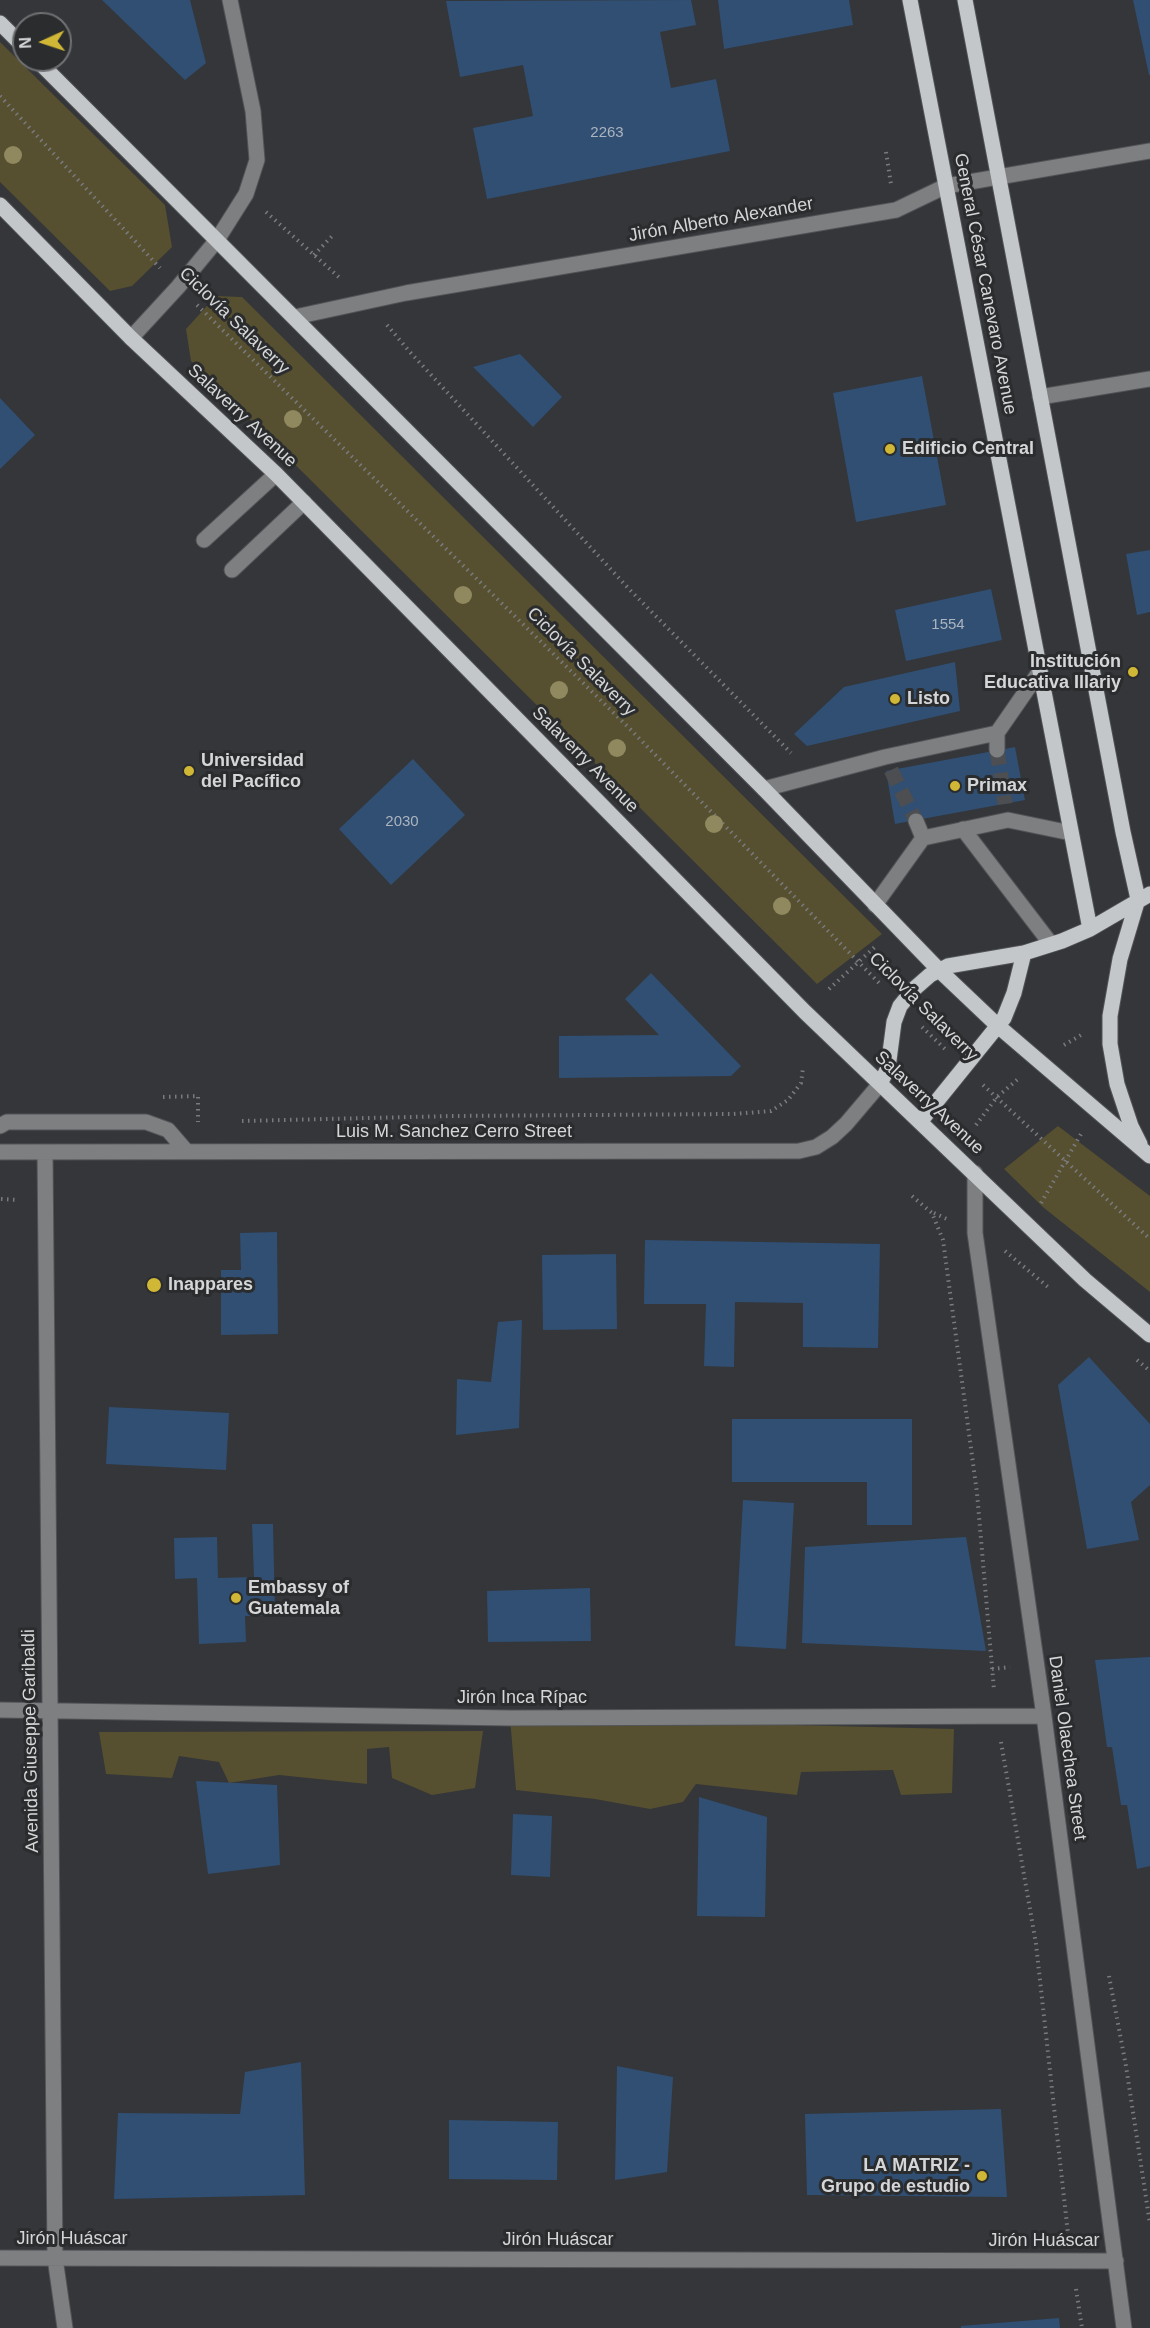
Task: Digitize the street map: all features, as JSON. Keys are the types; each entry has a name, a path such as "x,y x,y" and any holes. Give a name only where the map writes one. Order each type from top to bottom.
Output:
{"main road":[{"name":"General César Canevaro Avenue","path":"910,0 1090,929"},
{"name":"General César Canevaro Avenue","path":"965,0 1123,832 1144,897"},
{"path":"0,23 12,35"},
{"path":"49,72 764,789 939,970 998,1026 1146,1153"},
{"name":"Salaverry Avenue","path":"0,205 131,338 304,502 805,1012 1085,1280 1150,1335"},
{"path":"880,1084 888,1068 894,1022 900,1006 914,989 939,970 961,963 1024,953 1051,944 1090,929 1144,897"},
{"path":"1144,897 1113,990 1110,1037 1120,1098 1146,1153"},
{"path":"920,1122 998,1026 1014,993 1024,953"}],"street":[{"path":"131,338 217,240 246,194 257,160 253,111 230,0"},
{"name":"Jirón Alberto Alexander","path":"295,317 368,302 896,210 946,186 1150,151"},
{"path":"1040,397 1150,379"},
{"path":"204,540 276,474"},
{"path":"232,570 304,502"},
{"path":"998,750 997,733 1040,671"},
{"path":"764,789 813,776 888,764 997,733"},
{"path":"1005,804 1008,820"},
{"path":"874,904 923,838 1008,820 1071,833"},
{"path":"915,821 923,838"},
{"path":"963,830 1051,944"},
{"name":"Luis M. Sanchez Cerro Street","path":"0,1152 799,1151 816,1147 832,1137 880,1084"},
{"path":"0,1126 7,1122 146,1122 168,1130 187,1152"},
{"name":"Avenida Giuseppe Garibaldi","path":"45,1152 56,2258 65,2328"},
{"name":"Daniel Olaechea Street","path":"975,1173 975,1233 1044,1716 1124,2328"},
{"name":"Jirón Inca Rípac","path":"0,1710 510,1718 996,1718 1044,1716"},
{"name":"Jirón Huáscar","path":"0,2258 1116,2261"}],"path":[{"name":"Ciclovía Salaverry","path":"0,96 178,287 627,726 900,1006 1150,1239"},
{"path":"246,194 368,302 408,351 629,589 813,776"},
{"path":"314,255 334,234"},
{"path":"828,989 885,938"},
{"path":"1063,1046 1081,1035"},
{"path":"233,1121 452,1116 734,1114 771,1111 788,1100 801,1083 803,1068"},
{"path":"976,1125 997,1097 1020,1077"},
{"path":"198,1096 198,1122"},
{"path":"1029,1225 1094,1109"},
{"path":"912,1196 932,1213 975,1233 1004,1250 1050,1288"},
{"path":"932,1213 943,1240 977,1493 996,1718 1036,1944 1071,2261 1082,2328"},
{"path":"1132,1356 1150,1371"}],"shaded area":[{"path":"0,42 12,54 12,72 30,72 165,205 172,247 132,286 110,291 0,182"},
{"path":"216,296 242,297 882,934 817,984 191,361 186,329"},
{"path":"1058,1126 1150,1196 1150,1292 1044,1208 1004,1169"},
{"path":"510,1718 954,1729 952,1793 901,1795 893,1770 801,1772 797,1795 696,1784 683,1802 650,1809 595,1799 516,1790"},
{"path":"483,1731 475,1788 432,1795 392,1778 389,1747 367,1749 367,1784 279,1775 229,1783 219,1762 179,1756 172,1778 106,1774 99,1732"}],"building":[{"path":"102,0 190,0 206,63 185,80"},
{"path":"691,0 696,25 660,32 671,88 716,79 730,151 487,199 473,128 533,116 523,65 460,77 446,1"},
{"path":"718,0 849,0 853,25 724,49"},
{"path":"1133,0 1150,0 1150,75 1149,75"},
{"path":"520,354 562,397 533,427 473,367"},
{"name":"Edificio Central","path":"922,376 946,505 856,522 833,393"},
{"path":"0,398 35,435 0,469"},
{"path":"1150,550 1150,612 1137,615 1126,554"},
{"path":"991,589 1002,640 906,661 895,610"},
{"name":"Listo","path":"955,662 960,711 807,746 794,734 844,687"},
{"name":"Primax","path":"1015,747 1025,800 895,824 886,771"},
{"path":"413,759 465,815 391,885 339,829"},
{"path":"651,973 741,1066 731,1076 559,1078 559,1036 659,1035 625,999"},
{"path":"277,1232 278,1334 221,1335 221,1270 241,1270 240,1233"},
{"path":"645,1240 880,1244 878,1348 803,1347 803,1303 735,1302 734,1367 704,1366 706,1304 644,1304"},
{"path":"616,1254 617,1329 543,1330 542,1255"},
{"path":"522,1320 519,1428 456,1435 457,1379 491,1382 498,1322"},
{"path":"1089,1357 1150,1424 1150,1485 1131,1502 1139,1540 1087,1549 1058,1385"},
{"path":"109,1407 229,1413 226,1470 106,1464"},
{"path":"732,1419 912,1419 912,1525 867,1525 867,1482 732,1482"},
{"path":"743,1500 794,1503 786,1649 735,1646"},
{"name":"Embassy of Guatemala","path":"252,1524 273,1524 275,1616 245,1616 246,1642 199,1644 197,1578 175,1579 174,1538 217,1537 218,1578 254,1577"},
{"path":"966,1537 986,1651 802,1643 805,1547"},
{"path":"590,1588 591,1641 488,1642 487,1591"},
{"path":"1150,1657 1150,1866 1137,1869 1127,1805 1121,1805 1112,1747 1107,1747 1095,1660"},
{"path":"196,1781 277,1785 280,1865 208,1874"},
{"path":"699,1797 767,1817 765,1917 697,1916"},
{"path":"513,1814 552,1816 550,1877 511,1875"},
{"path":"301,2062 305,2195 114,2199 118,2113 240,2114 245,2072"},
{"path":"617,2066 673,2077 667,2172 615,2180"},
{"path":"1001,2109 1007,2197 807,2195 805,2114"},
{"path":"449,2120 558,2122 557,2180 449,2179"},
{"path":"1059,2318 1060,2328 961,2328 961,2326"}],"tunnel":[{"path":"997,750 1005,804"},
{"path":"891,770 916,821"}],"place":[{"name":"Edificio Central","path":"890,449"},
{"name":"Institución Educativa Illariy","path":"1133,672"},
{"name":"Listo","path":"895,699"},
{"name":"Universidad del Pacífico","path":"189,771"},
{"name":"Primax","path":"955,786"},
{"name":"Inappares","path":"154,1285"},
{"name":"Embassy of Guatemala","path":"236,1598"},
{"name":"LA MATRIZ - Grupo de estudio","path":"982,2176"}]}
